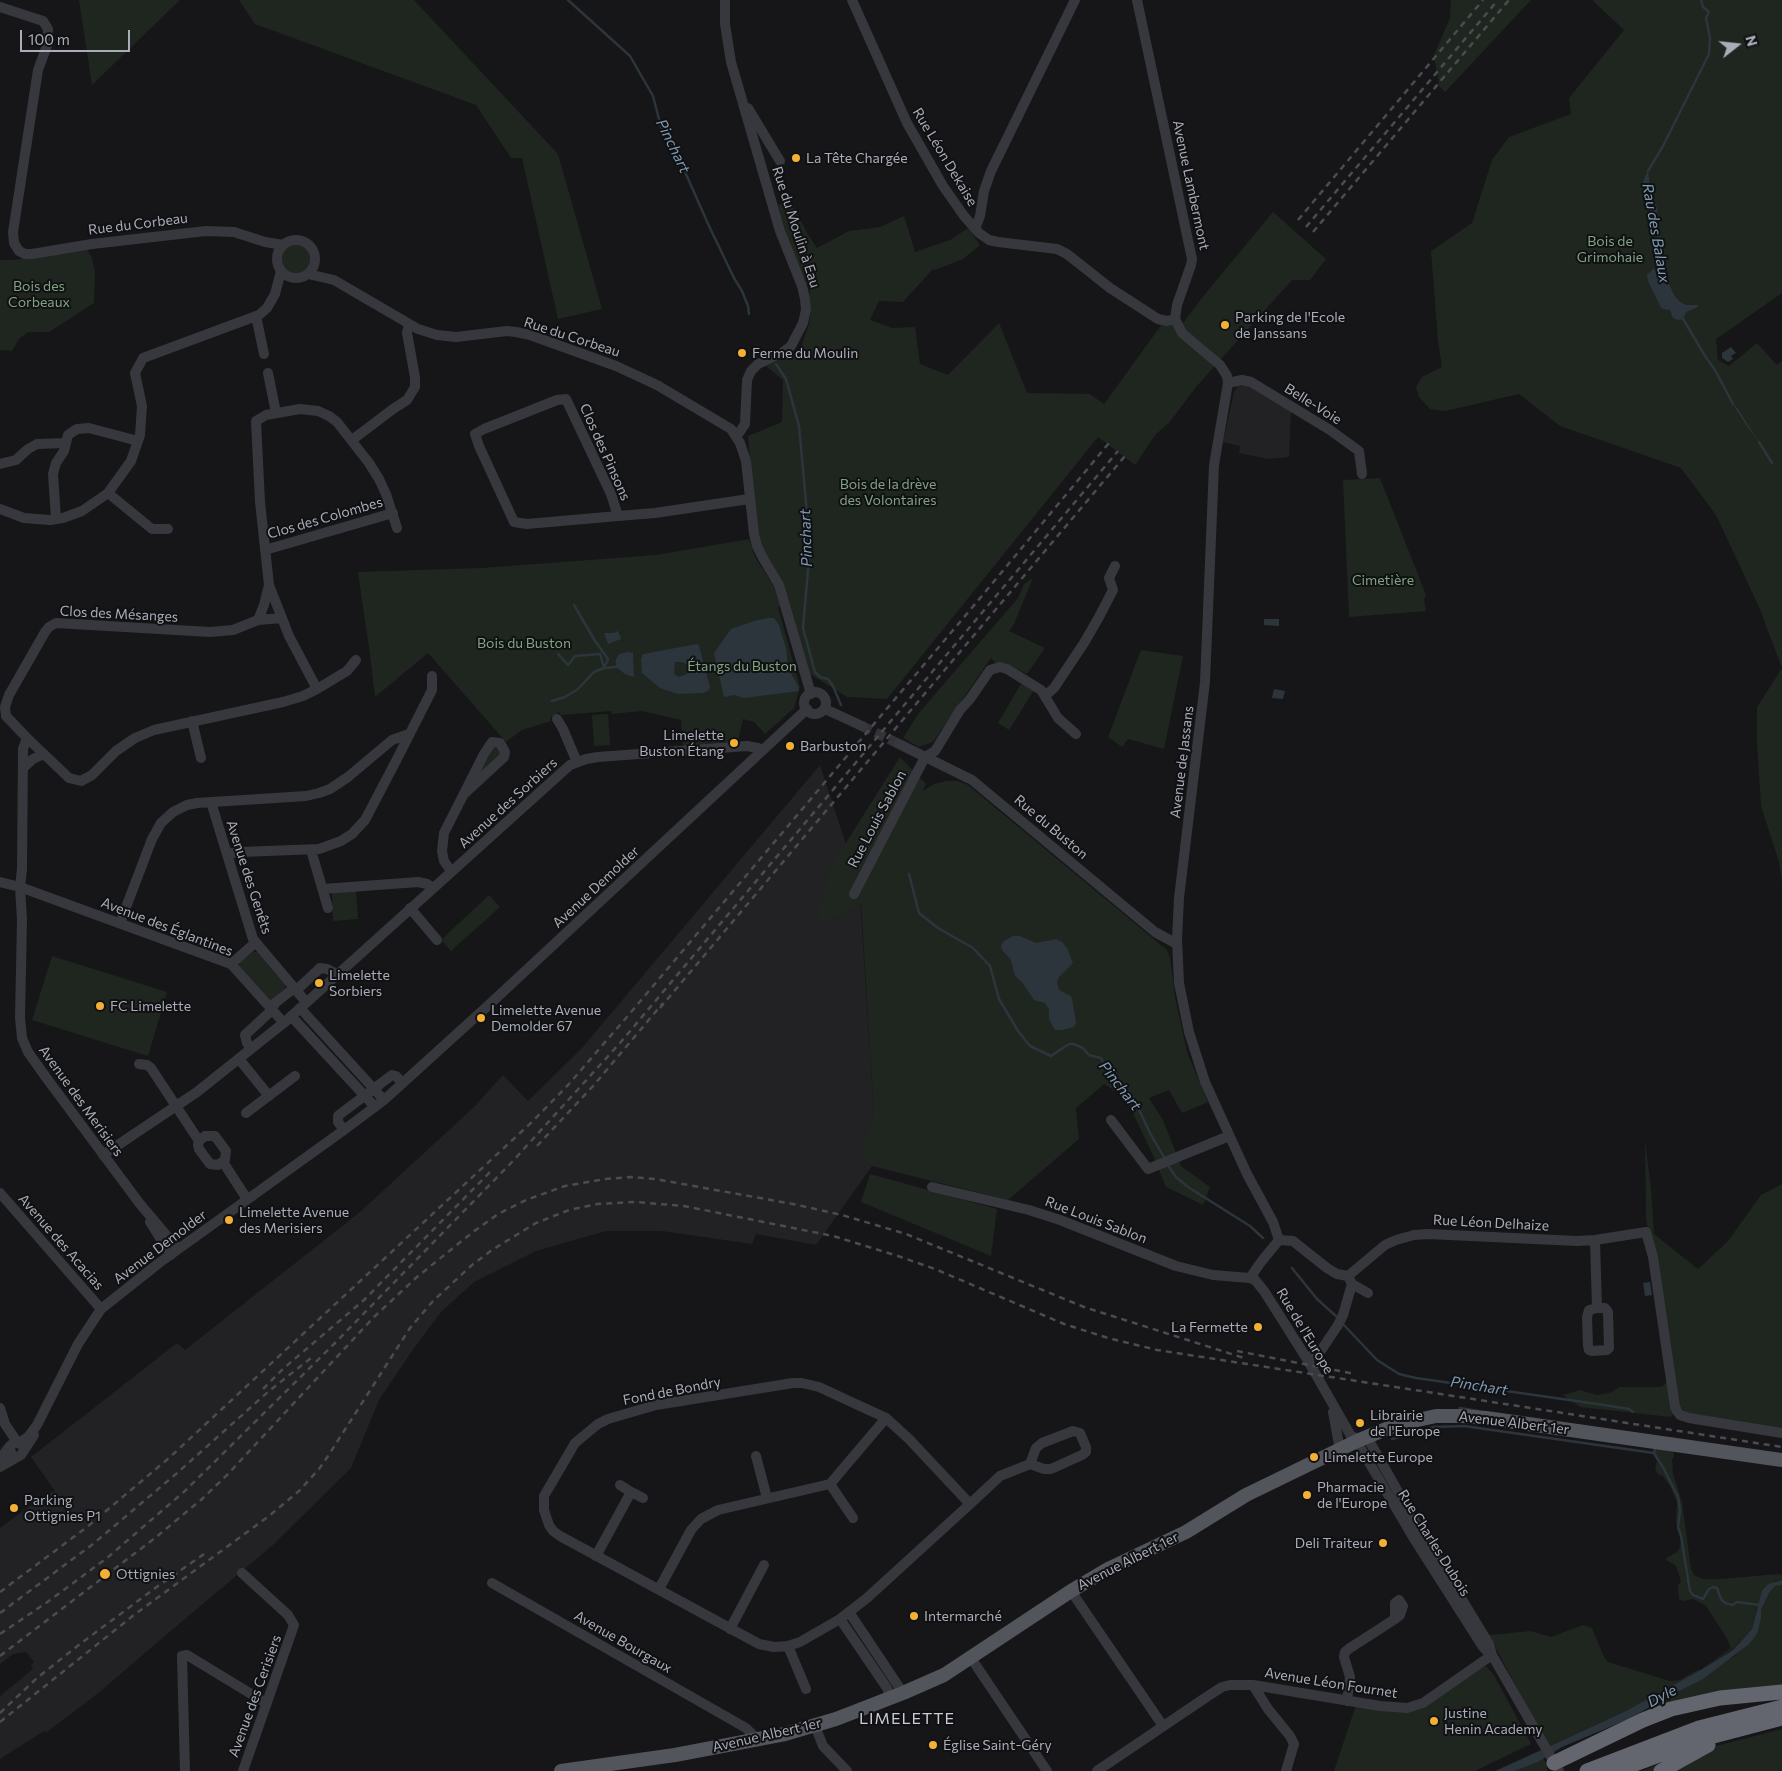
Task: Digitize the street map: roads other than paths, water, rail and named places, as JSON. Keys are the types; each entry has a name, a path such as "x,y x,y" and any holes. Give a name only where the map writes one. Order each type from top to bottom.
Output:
{"highway":[{"path":"1554,1764 1643,1720 1672,1709 1720,1698 1782,1692"},
{"path":"1587,1771 1699,1728 1782,1707"},
{"path":"1616,1771 1702,1739 1782,1718"},
{"path":"1661,1771 1705,1746 1746,1733 1756,1724"}],"main road":[{"name":"Avenue Albert 1er","path":"560,1771 613,1767 752,1741 815,1726 897,1696 944,1676 1071,1591 1122,1562 1186,1532 1262,1486 1391,1427 1413,1421 1436,1416 1462,1416 1782,1460"}],"street":[{"name":"Rue du Moulin à Eau","path":"725,0 727,44 780,231 802,286 806,310 803,323 791,346 782,353 758,364 751,371 747,380 745,424 737,436"},
{"name":"Rue Léon Dekaise","path":"852,0 907,124 943,186 974,229 989,240 1057,249 1110,288 1158,319 1167,321 1175,319"},
{"path":"974,229 980,216 984,190 991,171 1075,0"},
{"name":"Avenue Lambermont","path":"1137,0 1192,259 1177,305 1175,319"},
{"name":"Rue du Corbeau","path":"0,7 43,21 48,29 48,43 40,66 13,232 13,240 16,247 25,254 86,244 206,230 234,232 265,242 284,244 292,240 299,240 306,242 311,247 315,261 334,280 418,329 446,337 507,331 545,340 634,374 731,429 737,436"},
{"path":"741,97 780,161"},
{"name":"Rue du Corbeau","path":"265,242 277,255 278,266 281,271"},
{"path":"277,255 284,244"},
{"path":"308,274 313,268 315,261"},
{"path":"0,509 24,518 56,519 82,511 108,494 132,460 138,441 142,406 135,374 143,358 256,316 267,308 275,294 281,271 293,278 275,294"},
{"name":"Rue du Corbeau","path":"293,278 301,278 308,274 334,280"},
{"path":"256,316 264,354"},
{"path":"1175,319 1182,333 1220,365 1227,376 1228,383"},
{"path":"352,440 392,409 407,400 414,388 415,376 407,333 409,324"},
{"path":"268,373 276,414"},
{"name":"Belle-Voie","path":"1228,383 1242,380 1251,382 1330,430 1359,451 1362,474"},
{"name":"Avenue de Jassans","path":"1228,383 1214,465 1206,682 1179,898 1177,944 1179,983 1189,1032 1206,1082 1247,1174 1273,1222 1279,1240"},
{"name":"Clos des Pinsons","path":"618,516 611,494 566,399 557,400 475,434 514,522 527,524 655,513 749,499"},
{"name":"Clos des Colombes","path":"269,585 255,425 256,421 261,417 300,409 318,411 337,422 379,479 397,528"},
{"path":"56,519 53,474 70,433 77,429 96,429 114,436 138,441"},
{"path":"737,436 746,461 749,499 757,546 779,585 811,694"},
{"path":"0,464 16,460 37,444 65,443"},
{"path":"108,494 152,529 168,529"},
{"name":"Clos des Colombes","path":"265,550 392,513"},
{"path":"1076,734 1058,718 1045,696 1054,688 1099,617 1113,590 1110,578 1115,566"},
{"path":"269,585 289,636 317,689"},
{"path":"258,620 269,585"},
{"name":"Clos des Mésanges","path":"282,618 258,620 233,630 210,632 67,622 53,624 45,632 9,695 5,713 8,720 69,778 81,781 92,775 116,750 135,738 154,730 283,702 317,689 347,671 356,660"},
{"name":"Rue Louis Sablon","path":"854,894 925,757 935,751 960,710 970,699 987,673 1000,667 1007,669 1040,690 1045,696"},
{"path":"227,854 311,850 341,841 352,834 370,812 432,690 432,676"},
{"path":"817,693 824,697 825,709 817,714 811,713 806,710 805,700 811,694 817,693"},
{"path":"825,709 862,726"},
{"name":"Avenue Demolder","path":"16,1448 37,1425 78,1344 100,1309 174,1252 384,1100 806,710"},
{"path":"557,719 566,735 576,762"},
{"path":"192,721 201,758"},
{"path":"120,923 152,839 169,815 192,803 306,796 319,793 330,789 348,777 392,740 409,734"},
{"path":"20,887 22,868 23,748 27,738"},
{"path":"451,871 444,861 442,842 444,833 464,794 492,742 500,743 504,757 464,794"},
{"name":"Rue du Buston","path":"899,744 972,780 1155,932 1177,944"},
{"name":"Avenue des Sorbiers","path":"103,1155 176,1107 287,1020 562,771 576,762 598,757 747,746 758,748 762,751"},
{"name":"Avenue des Sorbiers","path":"730,748 741,749 754,758"},
{"path":"24,767 33,759 44,754"},
{"name":"Avenue des Genêts","path":"211,802 255,943 296,989 303,1005 384,1100"},
{"path":"311,850 328,908"},
{"name":"Avenue des Églantines","path":"0,882 20,887 231,964 272,1010 287,1020 375,1107"},
{"path":"323,889 418,882 433,888"},
{"name":"Avenue des Merisiers","path":"20,887 22,920 20,1018 22,1038 28,1052 45,1076 174,1252"},
{"path":"410,908 437,940"},
{"path":"231,964 255,943"},
{"path":"251,1048 244,1035 272,1010 275,1003 296,989 320,968 338,974"},
{"path":"239,1059 269,1096"},
{"path":"139,1064 147,1065 151,1068 199,1141 199,1149 210,1164 214,1166 223,1162 227,1156 226,1151 215,1136 205,1136 199,1141"},
{"path":"344,1130 338,1122 338,1116 392,1075 396,1076 402,1083"},
{"path":"246,1113 294,1076"},
{"path":"1111,1120 1148,1169 1230,1136"},
{"path":"223,1162 247,1199"},
{"name":"Rue Louis Sablon","path":"932,1187 1029,1210 1182,1268 1213,1275 1250,1278"},
{"name":"Avenue des Acacias","path":"0,1193 100,1309"},
{"name":"Rue Léon Delhaize","path":"1350,1280 1385,1245 1414,1235 1594,1240 1646,1232 1653,1257 1675,1407 1678,1414 1685,1417 1782,1433"},
{"path":"1250,1278 1260,1262 1279,1240 1293,1241 1327,1268 1368,1292"},
{"path":"1594,1240 1597,1308"},
{"name":"Rue de l'Europe","path":"1250,1278 1261,1285 1332,1403 1360,1441"},
{"path":"1307,1359 1322,1349 1338,1325 1343,1315 1350,1280"},
{"name":"Fond de Bondry","path":"802,1383 819,1387 886,1418 909,1439 970,1504 885,1582 845,1615 800,1642 788,1646 774,1647 759,1644 730,1629 553,1532 545,1516 544,1503 548,1489 575,1443 590,1429 608,1419 656,1405 802,1383"},
{"name":"Rue de l'Europe","path":"1332,1403 1340,1450"},
{"path":"0,1408 16,1448 13,1461 0,1467"},
{"path":"659,1589 691,1530 701,1519 718,1510 830,1484 886,1418"},
{"path":"970,1504 1000,1476 1030,1464 1044,1469 1050,1468 1082,1455 1086,1452 1086,1447 1080,1433 1073,1431 1042,1443 1036,1448 1030,1464"},
{"name":"Rue Charles Dubois","path":"1360,1441 1388,1485 1482,1647 1492,1655 1554,1764"},
{"path":"0,1459 16,1448"},
{"path":"756,1456 767,1498"},
{"path":"830,1484 853,1518"},
{"path":"620,1485 642,1498"},
{"path":"596,1556 631,1492"},
{"path":"730,1629 764,1565"},
{"name":"Avenue des Cerisiers","path":"242,1573 288,1615 294,1623 243,1771"},
{"name":"Avenue Bourgaux","path":"492,1583 740,1726 752,1741"},
{"path":"1071,1591 1163,1726"},
{"path":"845,1615 883,1682 897,1696"},
{"path":"1347,1701 1350,1678 1344,1658 1345,1652 1395,1619"},
{"path":"788,1646 806,1689"},
{"path":"185,1771 182,1659 184,1654 266,1703"},
{"name":"Avenue Léon Fournet","path":"1097,1771 1222,1687 1236,1684 1253,1685 1401,1708 1423,1702 1492,1655"},
{"path":"971,1658 1047,1771"},
{"path":"1253,1685 1294,1744 1286,1771"},
{"path":"1268,1709 1276,1689"},
{"path":"815,1726 823,1746 847,1771"}],"water":[{"path":"1648,170 1650,188 1657,208 1658,237 1643,182"},
{"path":"1653,269 1661,271 1665,275 1674,295 1679,301 1686,305 1698,305 1698,307 1686,312 1683,319 1673,318 1670,310 1663,309 1660,306 1648,281 1647,275"},
{"path":"1731,347 1736,353 1731,356 1733,359 1728,362 1722,358 1722,353"},
{"path":"1732,403 1738,409 1760,444 1745,423"},
{"path":"774,618 779,625 786,648 788,668 799,691 744,698 734,695 724,697 714,653 731,629"},
{"path":"1264,619 1279,619 1279,626 1264,625"},
{"path":"618,631 621,639 608,644 604,633"},
{"path":"697,644 710,687 709,690 703,693 678,694 660,688 642,673 641,659 643,654","holes":["675,662 683,662 689,667 687,674 679,677 674,674"]},
{"path":"633,653 634,677 625,674 616,667 616,659 619,654"},
{"path":"1274,689 1285,691 1283,699 1272,698"},
{"path":"1013,936 1020,936 1036,943 1056,939 1067,948 1073,963 1058,978 1057,983 1059,990 1071,996 1076,1022 1074,1027 1055,1030 1049,1019 1049,1009 1045,1003 1034,1000 1022,982 1015,976 1011,960 1002,950 1001,945"},
{"path":"1650,1282 1652,1295 1645,1296 1643,1283"},
{"name":"Dyle","path":"1782,1580 1782,1585 1775,1586 1769,1593 1761,1610 1757,1634 1749,1644 1703,1679 1629,1719 1562,1747 1538,1762 1514,1771 1496,1771 1628,1710 1733,1650 1752,1629 1762,1591 1768,1584"}],"waterway":[{"name":"Pinchart","path":"568,0 630,56 653,96 661,127 674,147 709,226 742,291 749,314"},
{"name":"Rau des Balaux","path":"1648,171 1663,146 1709,54 1710,38 1706,18 1709,12 1703,7 1701,0"},
{"name":"Rau des Balaux","path":"1658,235 1665,276"},
{"name":"Rau des Balaux","path":"1682,317 1715,370 1733,404"},
{"name":"Pinchart","path":"776,364 786,379 799,426 808,524 809,559 803,628 815,672 820,677 828,679 841,705"},
{"name":"Rau des Balaux","path":"1759,442 1772,463"},
{"path":"574,605 608,659 604,668"},
{"path":"558,654 568,665 575,656 600,654 604,667"},
{"path":"552,701 565,697 578,689 594,672 604,668 616,667"},
{"name":"Pinchart","path":"909,874 919,913 938,928 973,948 990,966 999,999 1018,1031 1030,1046 1051,1056 1069,1044 1074,1044 1083,1048 1089,1055 1101,1058 1108,1072 1134,1099 1165,1159"},
{"name":"Pinchart","path":"1167,1164 1176,1177 1188,1187 1250,1226 1263,1238"},
{"name":"Pinchart","path":"1292,1268 1317,1299 1337,1317"},
{"name":"Pinchart","path":"1343,1324 1377,1360 1399,1374 1629,1409 1633,1412"},
{"path":"1460,1408 1478,1411"},
{"path":"1392,1439 1434,1427 1464,1426 1654,1453"},
{"name":"Pinchart","path":"1655,1449 1654,1453 1678,1497 1680,1510 1678,1527 1690,1591 1693,1595 1703,1599 1709,1589 1713,1587 1717,1588 1721,1599 1725,1603 1733,1605 1737,1602 1760,1605"}],"tunnel":[{"path":"862,726 899,744"}],"railway":[{"path":"1298,220 1483,0"},
{"path":"1306,227 1498,0"},
{"path":"1313,232 1509,0"},
{"path":"0,1592 87,1527 169,1458 533,1121 569,1084 1109,443"},
{"path":"0,1634 107,1558 186,1490 334,1344 512,1162 620,1043 1118,451"},
{"path":"660,1008 1125,456"},
{"path":"537,1146 594,1085 663,1003"},
{"path":"263,1389 284,1368 364,1300 492,1170"},
{"path":"0,1656 155,1538 202,1499 228,1474 374,1317 417,1277 498,1214 526,1200 565,1186 605,1179 631,1177 655,1179 793,1204 842,1215 906,1234 1084,1307 1244,1358"},
{"path":"0,1722 134,1615 269,1516 299,1491 328,1456 410,1328 433,1301 472,1265 492,1250 536,1223 569,1210 597,1204 635,1202 684,1206 833,1236 935,1269 1064,1324 1108,1338 1157,1350 1782,1447"},
{"path":"1237,1351 1355,1374"},
{"path":"0,1613 93,1544 176,1474 269,1391 311,1358"},
{"path":"0,1713 37,1678 80,1644 207,1552"}],"place":[{"name":"La Tête Chargée","path":"796,158"},
{"name":"Parking de l'Ecole de Janssans","path":"1225,325"},
{"name":"Ferme du Moulin","path":"742,353"},
{"name":"Limelette Buston Étang","path":"734,743"},
{"name":"Barbuston","path":"790,746"},
{"name":"Limelette Sorbiers","path":"319,983"},
{"name":"FC Limelette","path":"100,1006"},
{"name":"Limelette Avenue Demolder 67","path":"481,1018"},
{"name":"Limelette Avenue des Merisiers","path":"229,1220"},
{"name":"La Fermette","path":"1258,1327"},
{"name":"Librairie de l'Europe","path":"1360,1423"},
{"name":"Limelette Europe","path":"1314,1457"},
{"name":"Pharmacie de l'Europe","path":"1307,1495"},
{"name":"Parking Ottignies P1","path":"14,1508"},
{"name":"Deli Traiteur","path":"1383,1543"},
{"name":"Ottignies","path":"105,1574"},
{"name":"Intermarché","path":"914,1616"},
{"name":"Justine Henin Academy","path":"1434,1721"},
{"name":"Église Saint-Géry","path":"933,1745"}],"district":[{"name":"LIMELETTE","path":"907,1719"}],"park label":[{"name":"Bois de Grimohaie","path":"1610,250"},
{"name":"Bois des Corbeaux","path":"39,294"},
{"name":"Bois de la drève des Volontaires","path":"888,492"},
{"name":"Cimetière","path":"1383,580"},
{"name":"Bois du Buston","path":"524,643"},
{"name":"Étangs du Buston","path":"742,666"}]}
